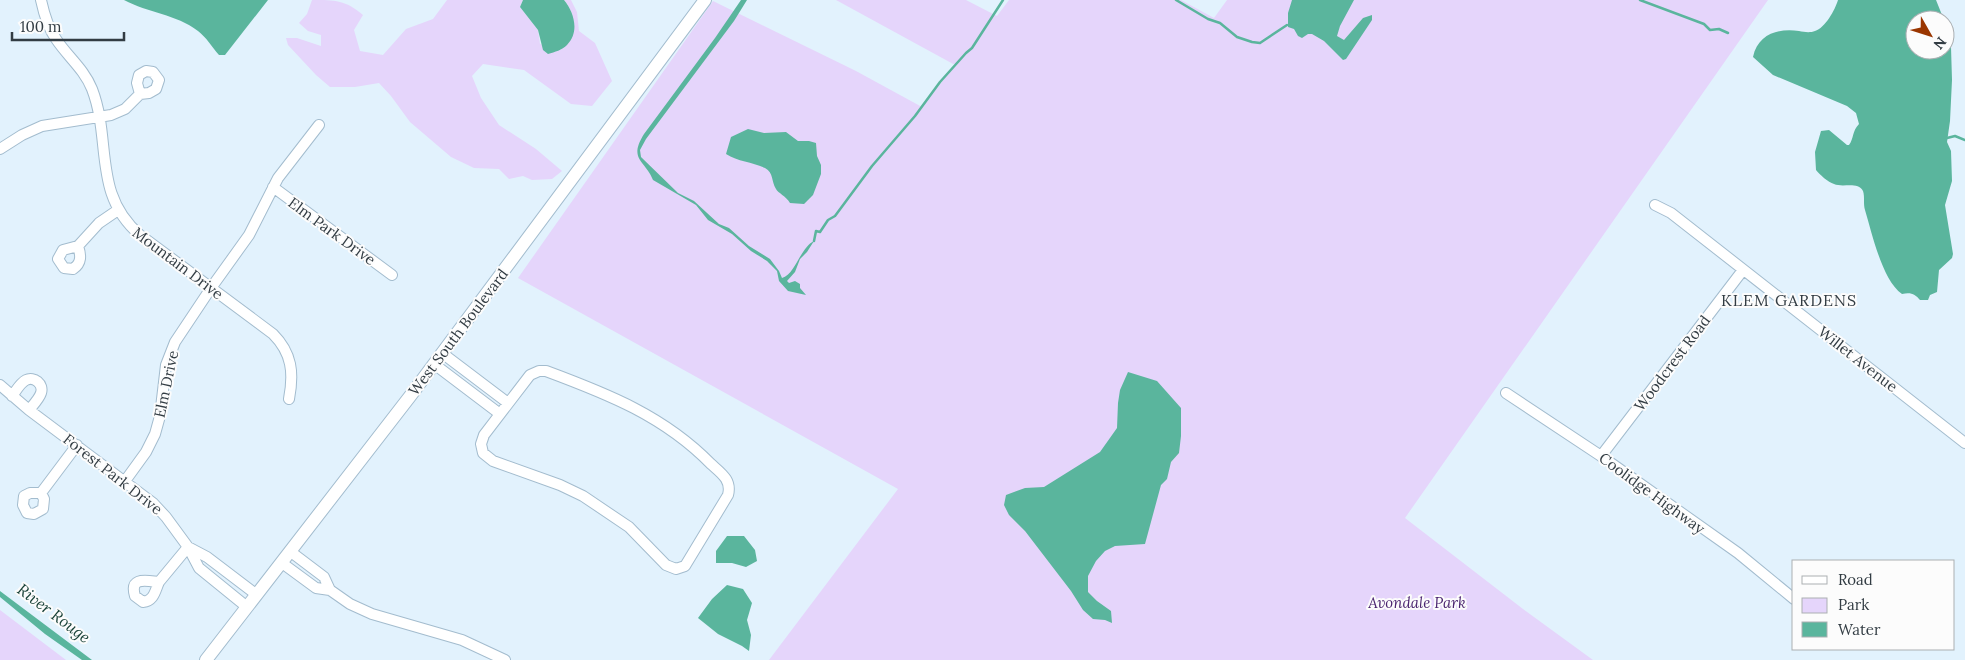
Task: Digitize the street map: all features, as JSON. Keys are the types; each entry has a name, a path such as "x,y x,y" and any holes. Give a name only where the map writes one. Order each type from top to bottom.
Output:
{"main road":[{"name":"West South Boulevard","path":"206,660 434,364 705,0"}],"street":[{"name":"Mountain Drive","path":"41,0 52,32 80,66 88,81 99,117 105,174 118,210 140,235 273,334 284,348 292,371 289,399"},
{"path":"0,149 22,135 42,126 63,121 99,117 120,111 132,104 140,94"},
{"name":"Elm Drive","path":"125,481 146,452 155,434 160,416 166,365 178,336 249,235 272,187 319,125"},
{"name":"Elm Park Drive","path":"272,187 392,275"},
{"name":"Willet Avenue","path":"1655,205 1671,213 1965,443"},
{"path":"78,246 99,223 118,210"},
{"name":"Woodcrest Road","path":"1601,456 1743,270"},
{"path":"442,353 508,403"},
{"path":"434,364 500,414"},
{"path":"539,371 546,371 599,390 638,409 694,447 725,477 728,481 729,491 689,562 680,568 666,565 629,527 596,504 566,488 488,458 482,451 482,440 500,414 530,375 539,371"},
{"path":"12,396 25,380 32,379 38,382 42,388 41,392 29,410"},
{"name":"Forest Park Drive","path":"0,385 29,410 125,481 160,510 188,547 199,568 247,607"},
{"name":"Coolidge Highway","path":"1506,393 1601,456 1750,562 1792,597"},
{"path":"41,493 77,445"},
{"path":"159,582 188,547"},
{"name":"Forest Park Drive","path":"188,547 207,557 257,595"},
{"path":"291,552 324,577 330,590"},
{"path":"282,563 316,588 330,590 360,609 462,640 505,660"},
{"path":"304,579 312,568"}],"green space":[{"path":"312,0 340,2 357,10 363,15 354,30 360,51 383,55 406,29 433,19 447,0 523,0 520,7 538,30 540,44 560,50 570,39 574,26 572,13 564,0 571,0 577,12 579,31 595,43 612,81 592,106 571,104 524,70 483,64 472,76 481,98 499,125 536,149 562,171 552,179 532,180 523,176 509,179 499,169 474,168 451,157 410,122 379,83 355,87 330,87 316,75 288,45 286,38 297,38 321,46 321,35 308,31 299,23 307,14"},
{"name":"Avondale Park","path":"836,0 966,0 997,16 1009,0 1181,0 1214,18 1227,0 1768,0 1405,518 1593,660 769,660 898,489 518,278 713,1 856,71 922,107 955,65"},
{"path":"0,610 66,660 0,660"}],"water":[{"path":"124,0 268,0 225,55 219,55 204,36 189,25"},
{"path":"523,0 564,0 571,10 574,22 573,34 567,45 561,50 548,54 543,50 538,30 520,7"},
{"path":"741,0 747,0 734,21 646,139 640,150 641,157 678,193 694,201 719,224 729,228 749,246 770,259 782,278 791,272 805,249 814,241 800,259 795,272 787,281 789,283 795,281 800,284 800,288 806,295 788,291 779,281 777,271 767,261 751,251 732,234 708,220 696,205 653,180 638,155 639,143 644,134"},
{"path":"1292,0 1354,0 1340,26 1337,36 1344,40 1363,18 1372,15 1372,20 1346,59 1343,60 1324,41 1312,34 1302,38 1298,36 1294,29 1288,27 1288,13"},
{"path":"1838,0 1936,0 1940,10 1905,10 1905,60 1951,60 1950,121 1947,142 1951,151 1952,181 1945,205 1953,254 1952,258 1939,270 1937,292 1930,295 1928,300 1920,300 1910,293 1902,294 1889,278 1883,267 1864,208 1864,193 1861,188 1854,185 1838,185 1829,182 1816,170 1815,152 1821,131 1829,130 1849,145 1859,124 1856,113 1847,106 1773,75 1753,57 1759,43 1770,34 1791,30 1813,32 1822,26 1835,9"},
{"path":"748,129 764,133 786,132 798,141 816,143 821,174 813,195 804,204 790,203 774,186 770,172 765,168 735,159 726,154 731,137"},
{"path":"1128,372 1157,381 1181,408 1181,436 1179,453 1171,462 1167,479 1161,485 1145,544 1115,546 1105,551 1096,561 1088,576 1088,592 1111,611 1112,623 1093,619 1083,610 1071,591 1025,531 1009,515 1004,505 1006,495 1025,488 1044,487 1100,452 1117,428 1120,390"},
{"path":"727,536 744,536 755,550 757,561 746,567 732,563 716,563 716,551"},
{"path":"727,585 743,589 752,603 747,620 751,635 749,651 718,634 698,618 712,599"},
{"path":"0,591 92,660 82,660 45,634 0,597"}],"waterway":[{"path":"814,241 816,231 820,232 828,220 835,216 872,166 915,116 940,82 972,48 1003,0"},
{"path":"1176,0 1208,19 1220,23 1237,37 1252,42 1260,43 1287,25"},
{"path":"1640,0 1704,24 1710,30 1719,29 1728,33"},
{"path":"1947,138 1955,136 1965,140"}],"district":[{"name":"KLEM GARDENS","path":"1789,300"}],"water label":[{"name":"River Rouge","path":"54,613"}]}
